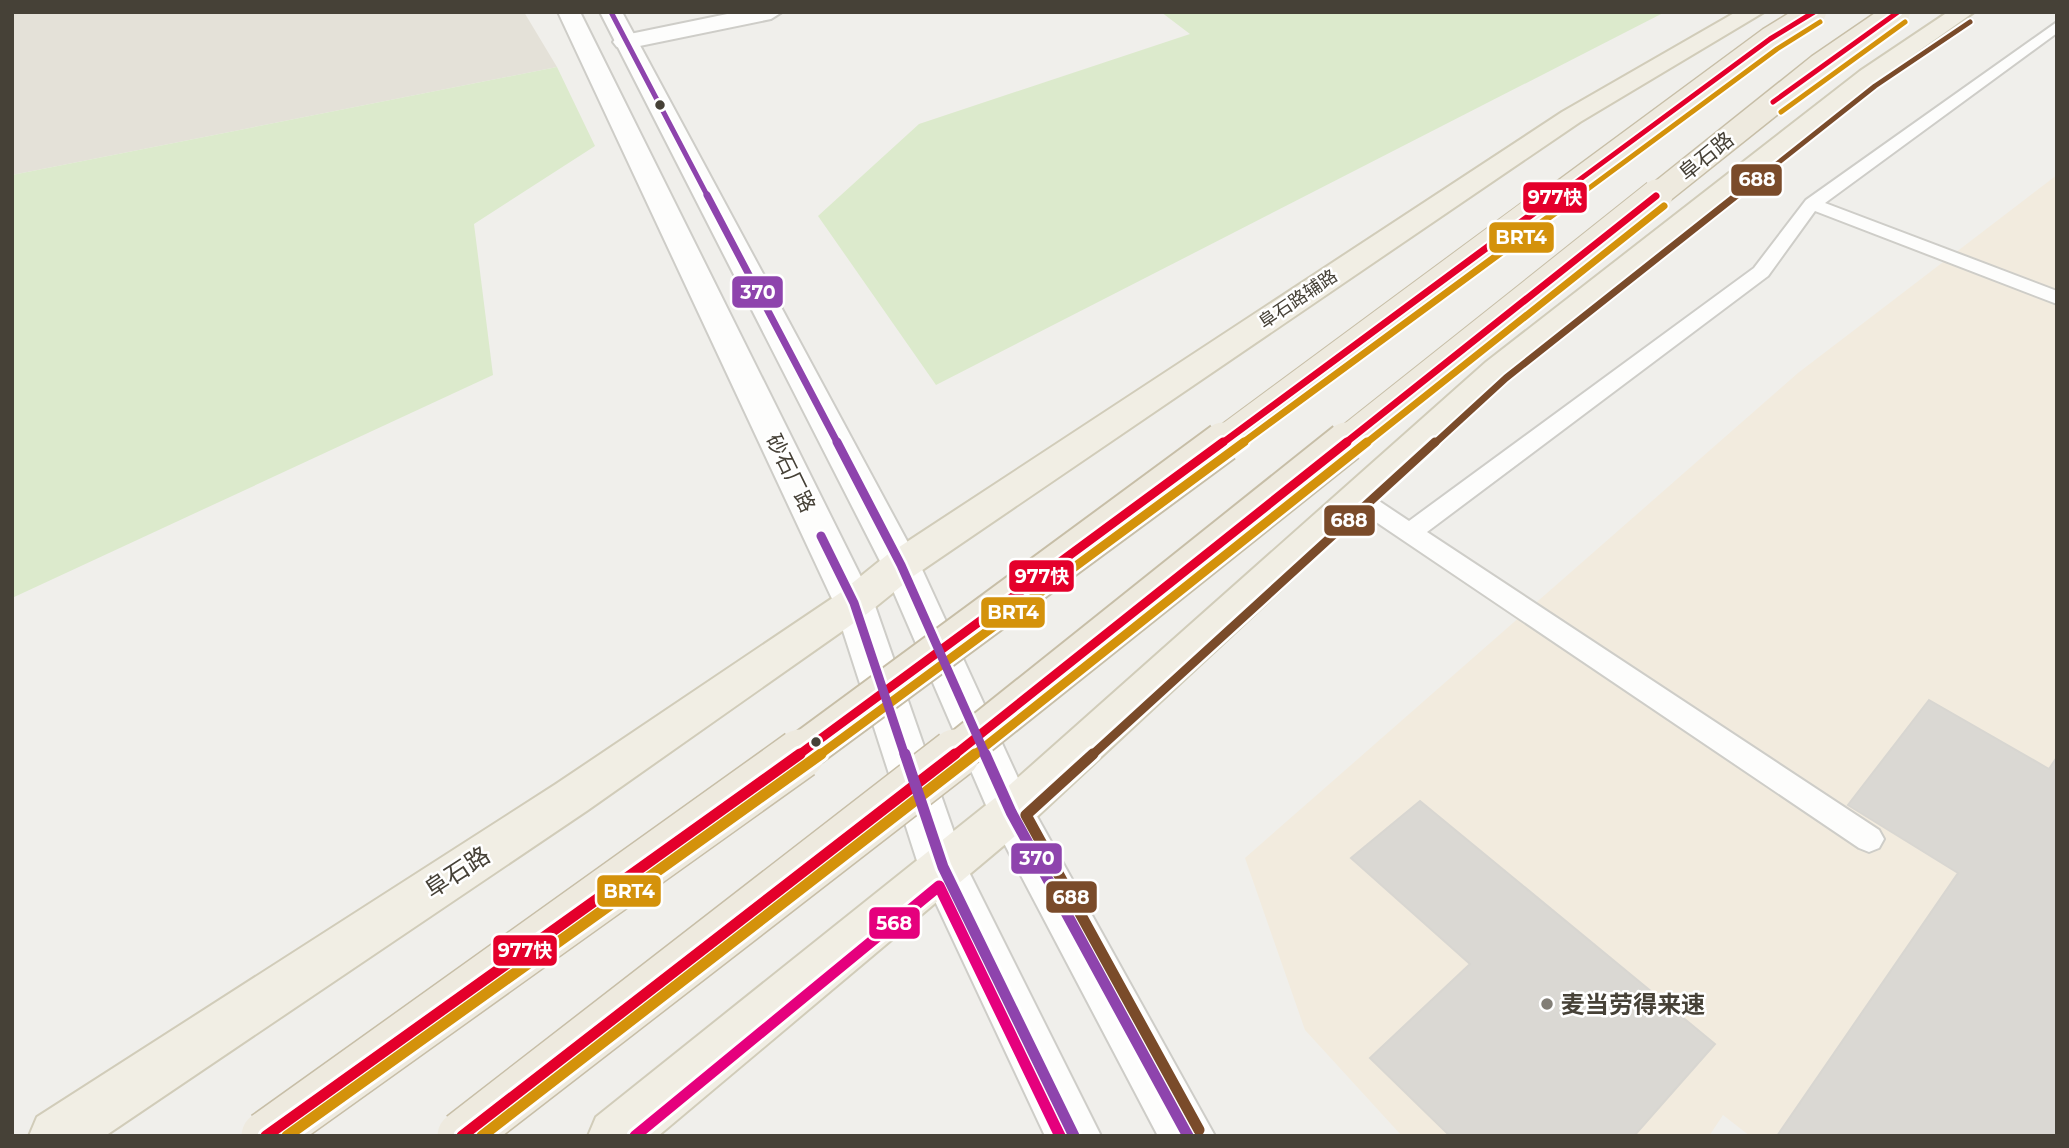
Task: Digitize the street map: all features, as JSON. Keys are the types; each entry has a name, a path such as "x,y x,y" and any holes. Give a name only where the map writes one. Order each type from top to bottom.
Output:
{"highway":[{"path":"266,1136 829,733 1770,39 1814,12"},
{"name":"阜石路","path":"462,1136 923,780 1819,66 1898,12"}],"main road":[{"name":"阜石路辅路","path":"854,603 901,565 1572,117 1753,12"},
{"name":"阜石路","path":"615,1136 1011,812 1498,369 1868,76 1964,12"},
{"name":"阜石路","path":"56,1136 572,797 854,603"}],"street":[{"name":"砂石厂路","path":"569,12 854,603 943,867 1074,1136"},
{"path":"771,12 618,27 901,565 1011,812 1188,1136"}],"lane":[{"path":"1411,532 1761,272 1812,204 2057,26"},
{"path":"1812,204 2057,298"},
{"path":"1356,497 1869,839"}],"shaded area":[{"path":"12,12 524,12 557,67 12,175"},
{"path":"2057,175 2057,1136 1750,1136 1723,1115 1709,1136 1402,1136 1305,1030 1245,858 1798,373"}],"green space":[{"path":"1161,12 1665,12 936,385 818,216 919,124 1190,34"},
{"path":"557,67 595,146 474,224 493,375 12,598 12,175"}],"building":[{"path":"1929,700 2049,769 2057,757 2057,1136 1777,1136 1958,873 1848,805"},
{"name":"麦当劳得来速","path":"1420,801 1715,1044 1634,1136 1450,1136 1370,1058 1470,964 1351,858"}],"transit line":[{"name":"370","path":"611,12 901,565 1011,812 1188,1136"},
{"name":"977快","path":"266,1136 829,733 1770,39 1814,12"},
{"name":"977快","path":"1773,102 1898,12"},
{"name":"BRT4","path":"287,1136 836,743 1777,49 1820,22"},
{"name":"BRT4","path":"1781,112 1905,22"},
{"name":"688","path":"1199,1130 1026,815 1506,378 1875,86 1970,22"},
{"name":"977快","path":"462,1136 912,788 1656,196"},
{"name":"BRT4","path":"482,1136 920,798 1664,206"},
{"name":"370","path":"821,536 854,603 943,867 1074,1136"},
{"name":"568","path":"635,1136 939,886 1060,1136"}],"place":[{"name":"麦当劳得来速","path":"1547,1004"}]}
